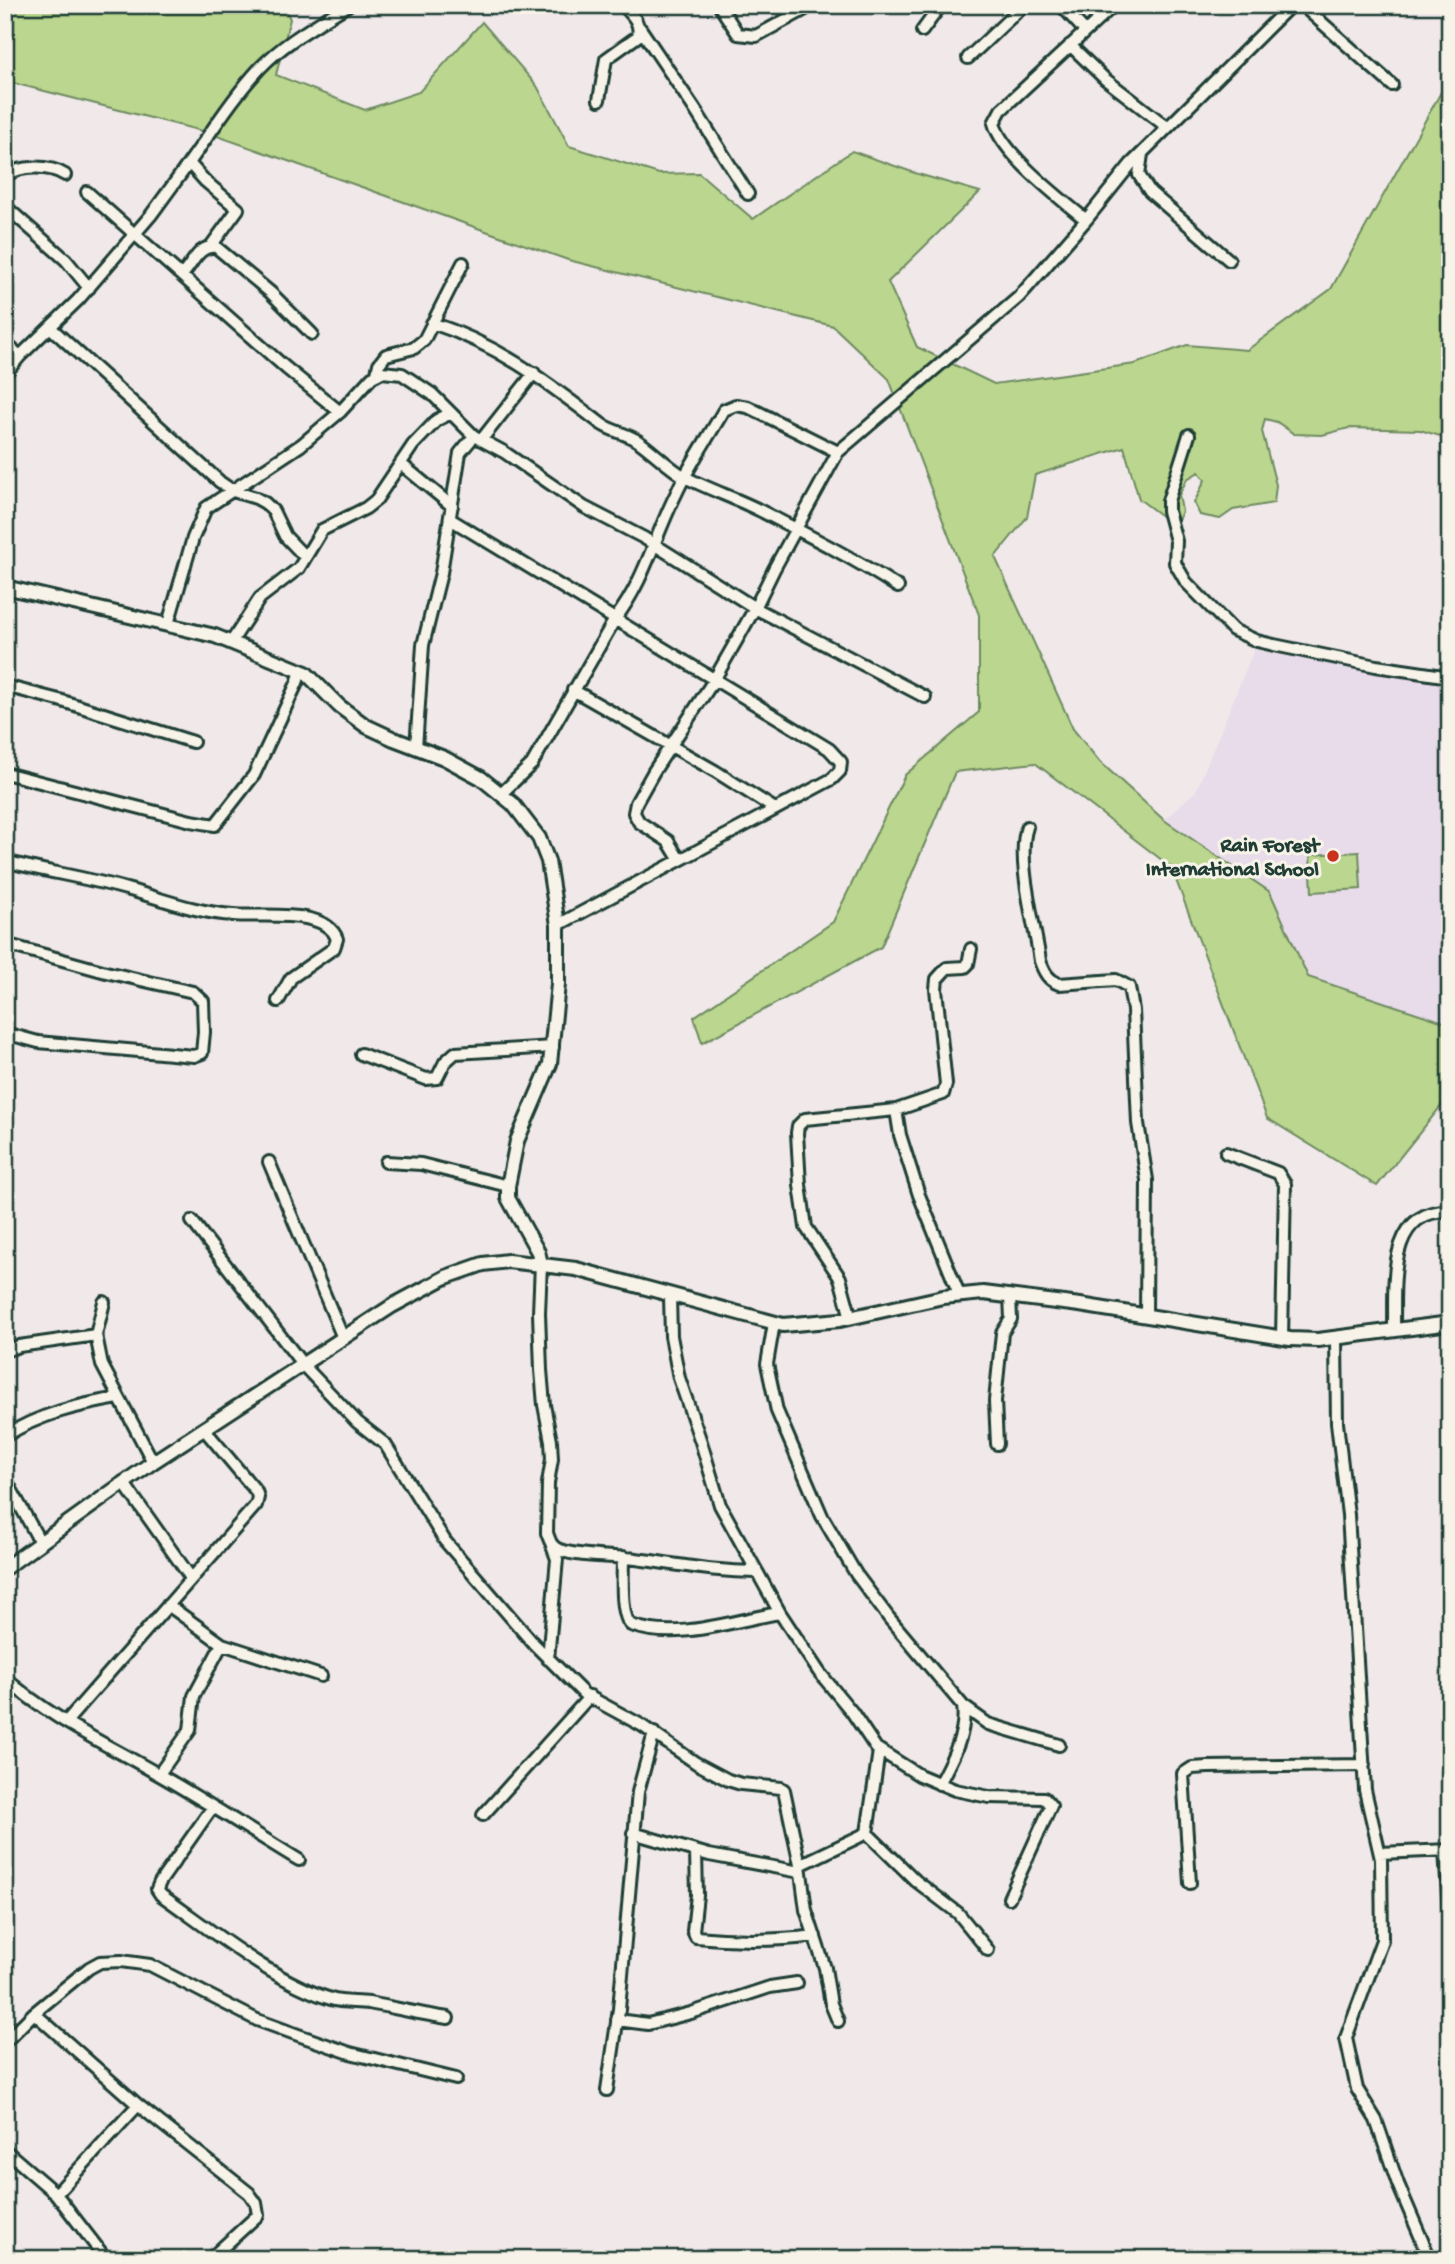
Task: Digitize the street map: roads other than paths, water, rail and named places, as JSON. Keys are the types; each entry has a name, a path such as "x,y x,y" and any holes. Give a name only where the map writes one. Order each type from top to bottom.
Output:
{"street":[{"path":"5,374 89,288 135,233 243,88 263,66 308,30 348,5"},
{"path":"624,5 637,20 748,194"},
{"path":"719,5 738,34 749,36 756,36 813,5"},
{"path":"922,31 942,5"},
{"path":"968,58 1024,5"},
{"path":"1061,5 1085,31"},
{"path":"1086,220 1041,183 999,136 994,122 1001,110 1114,5"},
{"path":"679,859 668,841 639,822 635,813 636,803 714,680 838,452 1019,297 1167,127 1291,5"},
{"path":"1302,5 1392,85"},
{"path":"599,100 606,59 636,40 640,28"},
{"path":"1070,45 1105,79 1167,127"},
{"path":"1142,154 1139,175 1150,192 1229,260"},
{"path":"182,275 202,249 211,246 238,209 205,181 189,163"},
{"path":"5,176 14,170 27,169 52,169 65,175"},
{"path":"87,192 340,412"},
{"path":"5,206 66,260 89,288"},
{"path":"211,246 225,253 248,272 312,334"},
{"path":"168,624 200,519 212,502 233,492 301,445 340,412 377,373 379,363 386,355 419,345 463,263"},
{"path":"432,323 464,334 508,356 603,426 635,439 684,476 796,529 898,587"},
{"path":"51,328 233,492 265,503 285,536 304,557"},
{"path":"5,343 20,356"},
{"path":"377,373 402,374 432,394 478,438 584,507 644,538 755,608 925,697"},
{"path":"416,748 424,645 441,573 460,453 478,438 534,373"},
{"path":"501,794 532,764 573,690 615,620 629,602 684,476 724,410 736,405 748,407 838,452"},
{"path":"232,642 261,598 293,575 322,530 366,508 376,500 413,445 437,420 451,413"},
{"path":"1189,435 1168,501 1176,541 1175,563 1186,583 1233,631 1274,645 1376,666 1450,677"},
{"path":"401,464 452,506"},
{"path":"450,519 829,749 838,757 841,767 837,775 558,925"},
{"path":"5,587 168,624 232,642 306,673 339,706 366,726 444,758 481,778 513,804 539,838 548,861 558,925 558,984 550,1063 516,1141 508,1186 509,1198 538,1252 541,1263 541,1370 551,1441 547,1533 558,1559 548,1659"},
{"path":"5,773 215,825 254,775 298,683 300,671"},
{"path":"5,686 193,742"},
{"path":"573,690 775,809"},
{"path":"1027,827 1024,835 1025,872 1040,961 1045,973 1059,985 1116,980 1129,987 1133,1010 1139,1123 1147,1180 1146,1315"},
{"path":"5,861 117,887 193,909 253,917 300,917 330,928 337,939 334,948 291,978 278,1001"},
{"path":"5,944 82,966 193,992 202,1001 204,1032 203,1049 197,1056 149,1054 38,1042 5,1033"},
{"path":"851,1318 840,1278 806,1227 800,1185 798,1126 805,1119 896,1110 939,1098 946,1090 937,979 947,968 965,967 971,949"},
{"path":"361,1054 432,1079 437,1078 445,1062 455,1053 552,1047"},
{"path":"896,1110 900,1135 916,1188 959,1294"},
{"path":"1226,1153 1278,1174 1285,1184 1282,1338"},
{"path":"269,1162 343,1338"},
{"path":"386,1163 421,1164 508,1186"},
{"path":"1394,1329 1399,1247 1412,1226 1428,1214 1450,1212"},
{"path":"192,1221 303,1365 357,1422 385,1444 445,1541 548,1659 584,1694 654,1733 696,1763 728,1780 784,1790 806,1910 825,1968 831,2004 838,2021"},
{"path":"5,1568 123,1482 392,1306 483,1264 509,1261 576,1269 774,1323 802,1324 851,1318 959,1294 1010,1296 1282,1338 1318,1340 1450,1323"},
{"path":"670,1296 671,1336 678,1378 698,1430 720,1505 780,1613 819,1672 879,1751 919,1775 955,1790 989,1797 1044,1798 1051,1806 1009,1898"},
{"path":"997,1444 995,1401 1002,1333 1011,1318 1010,1296"},
{"path":"104,1302 96,1335 102,1365 153,1462"},
{"path":"774,1323 767,1364 777,1411 822,1516 856,1574 963,1706 988,1724 1059,1745"},
{"path":"5,1351 19,1346 96,1335"},
{"path":"1336,1338 1337,1423 1349,1527 1365,1790 1380,1853 1382,1940 1346,2038 1357,2088 1376,2120 1398,2184 1430,2259"},
{"path":"5,1436 43,1416 86,1403 118,1398"},
{"path":"66,1722 256,1504 256,1491 204,1429"},
{"path":"5,1478 40,1542"},
{"path":"123,1482 191,1578"},
{"path":"550,1544 560,1550 708,1570 756,1572"},
{"path":"623,1557 624,1612 626,1621 631,1625 689,1631 756,1615 780,1613"},
{"path":"169,1605 222,1644 321,1676"},
{"path":"159,1774 190,1730 194,1696 222,1644"},
{"path":"5,1678 28,1698 66,1722 159,1774 299,1860"},
{"path":"483,1815 590,1696"},
{"path":"939,1784 954,1756 965,1722 963,1706"},
{"path":"607,2090 617,2020 638,1792 654,1733"},
{"path":"867,1833 879,1751"},
{"path":"1190,1883 1182,1774 1192,1768 1208,1767 1364,1765"},
{"path":"212,1808 160,1882 157,1889 161,1895 252,1958 304,1989 334,2000 368,2003 448,2018"},
{"path":"633,1833 696,1852 756,1865 800,1868 867,1833"},
{"path":"867,1833 916,1881 958,1913 988,1951"},
{"path":"1380,1853 1447,1850 1450,1928"},
{"path":"696,1852 697,1895 693,1931 696,1937 740,1940 815,1936"},
{"path":"5,2042 34,2013 89,1968 100,1962 121,1962 150,1965 257,2020 300,2036 350,2053 456,2079"},
{"path":"617,2020 648,2024 770,1987 797,1983"},
{"path":"34,2013 138,2105 249,2193 256,2203 258,2215 210,2259"},
{"path":"56,2194 138,2105"},
{"path":"5,2150 56,2194 106,2259"}],"place":[{"name":"Rain Forest International School","path":"1333,856"}]}
